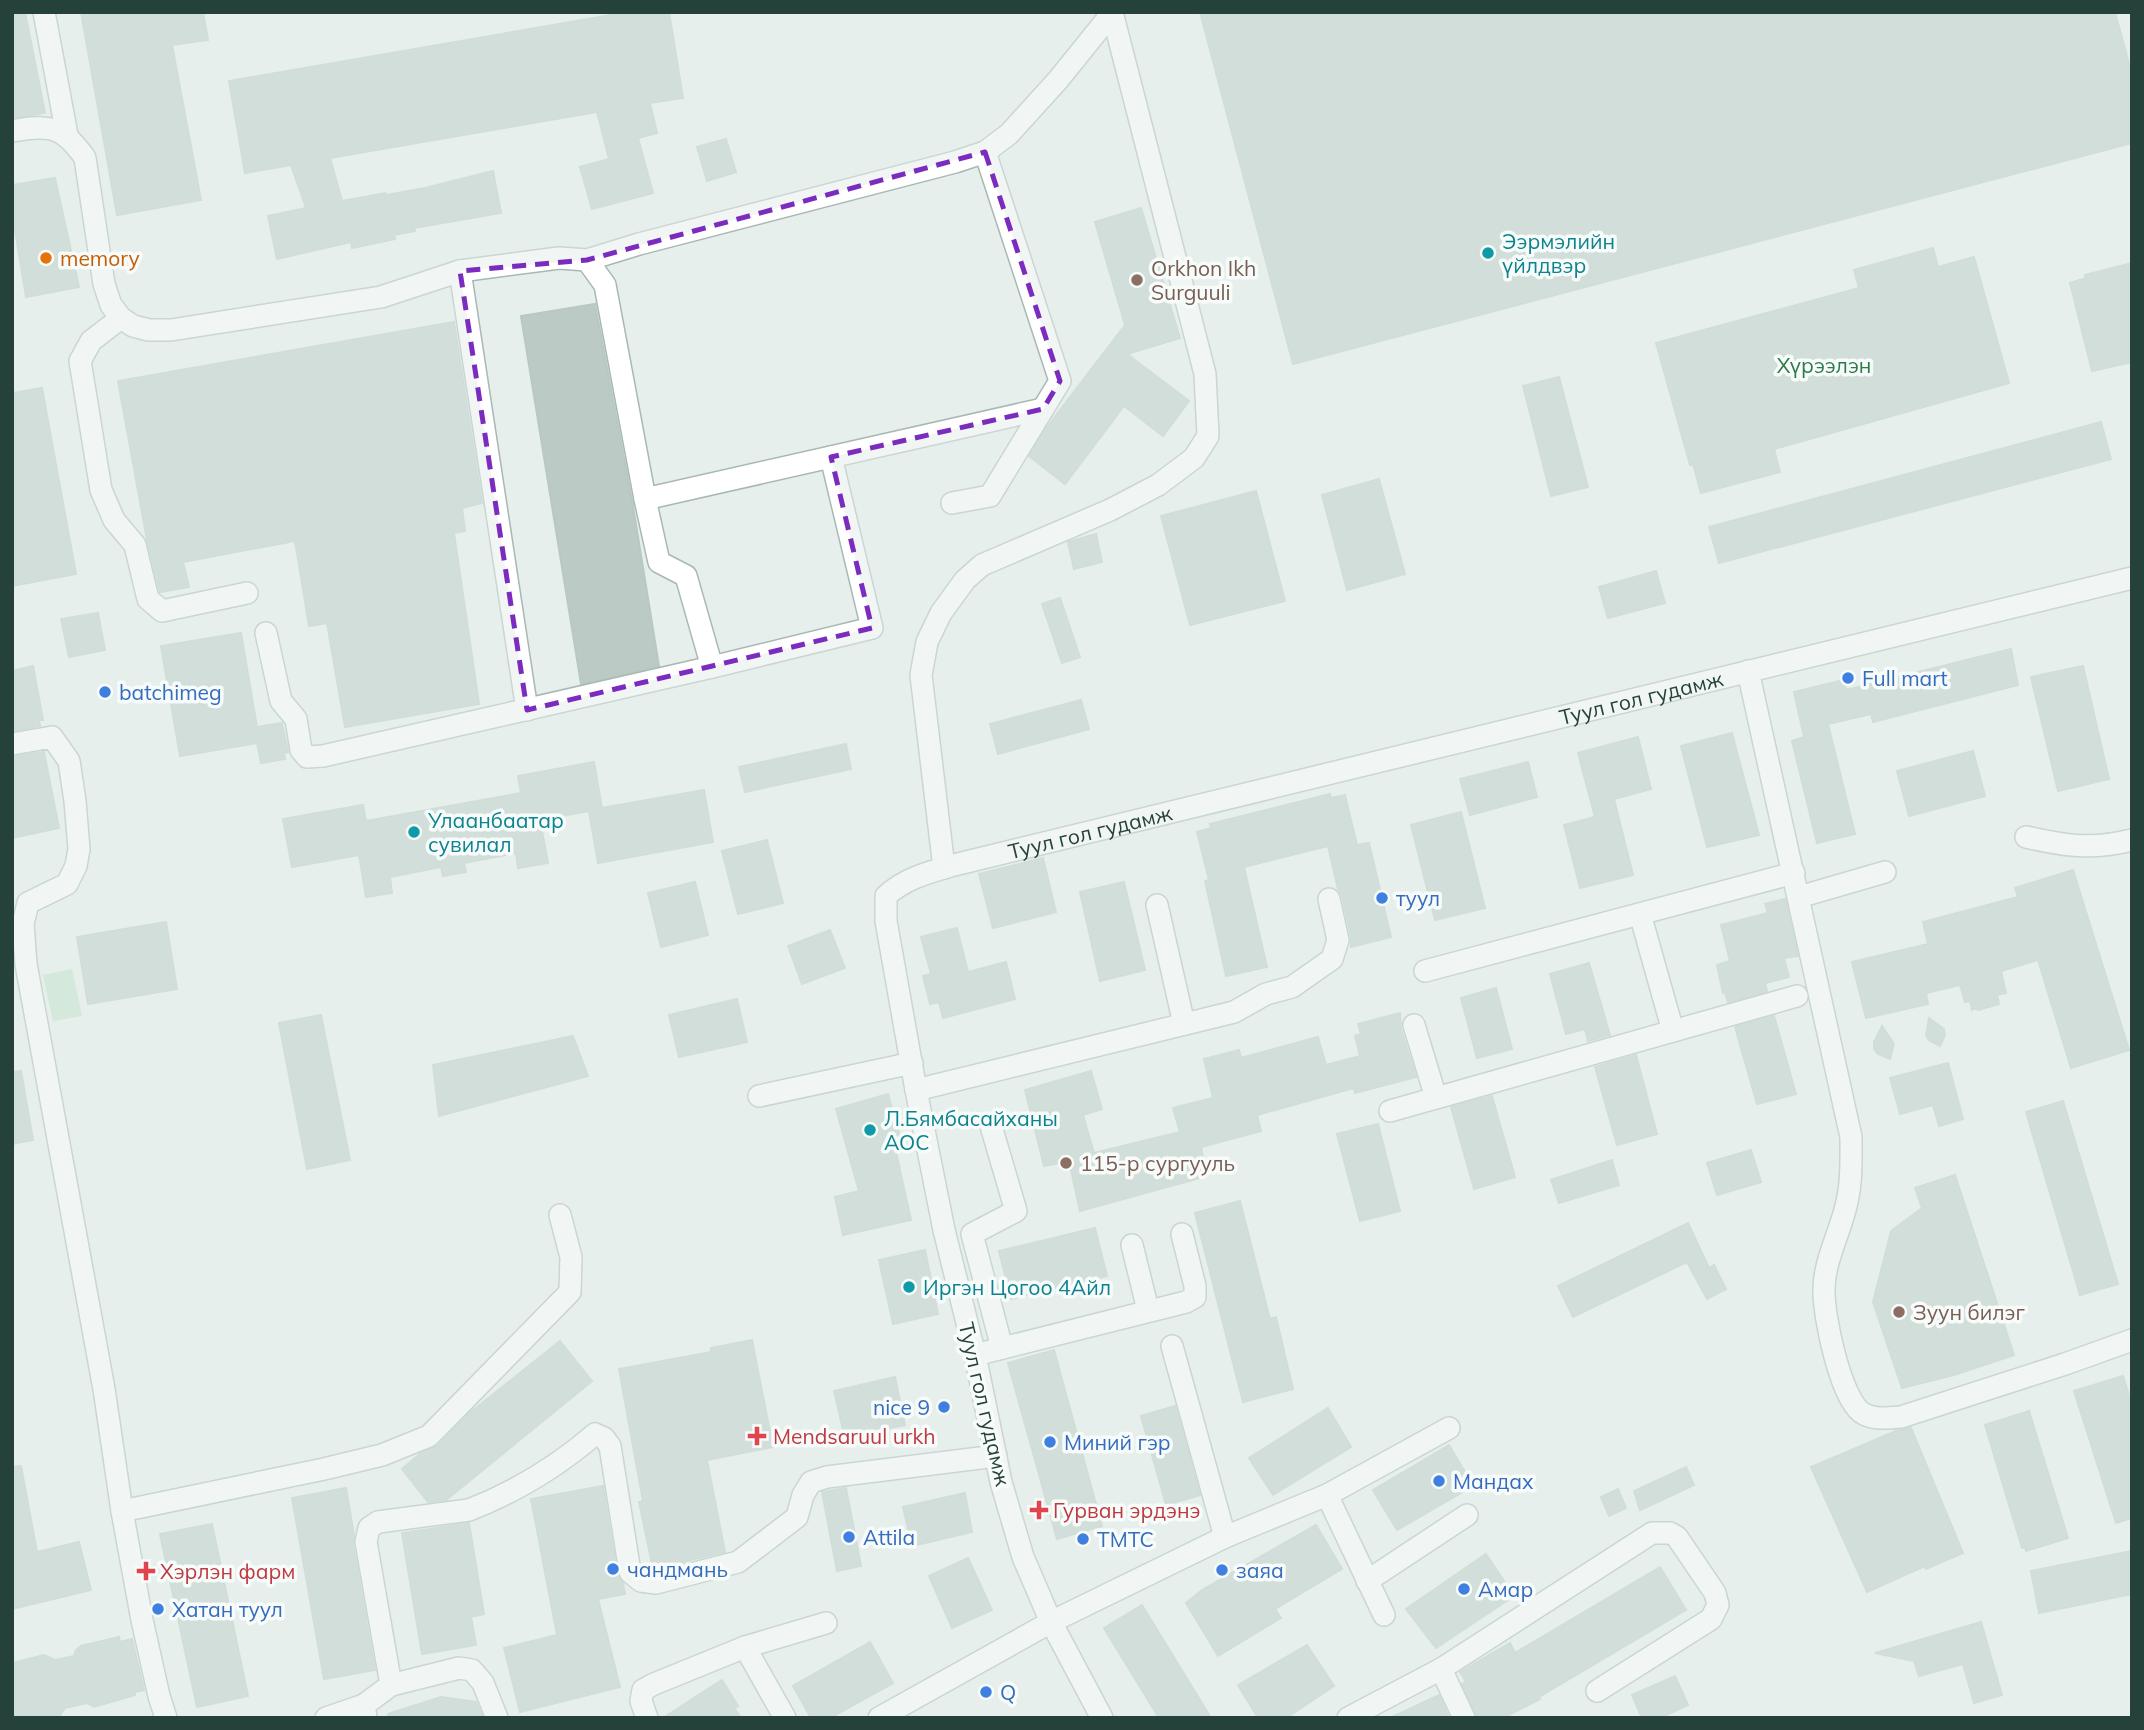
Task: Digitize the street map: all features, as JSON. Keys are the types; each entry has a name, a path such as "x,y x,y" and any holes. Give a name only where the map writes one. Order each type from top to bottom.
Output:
{"street":[{"path":"44,12 67,135"},
{"path":"12,131 36,126 52,128 67,135 85,158 104,284 111,305 121,318 132,326 149,330 171,330 381,297 460,271 559,258 587,260 985,152 1009,135 1112,13"},
{"path":"944,868 921,675 927,642 941,612 965,580 982,565 1110,510 1158,485 1194,458 1208,436 1205,374 1112,13"},
{"path":"952,503 990,496 1060,382 985,152"},
{"path":"587,260 605,285 659,562 686,576 712,667"},
{"path":"460,271 527,710"},
{"path":"121,318 91,341 80,361 101,490 114,520 135,545 148,599 162,611 247,593"},
{"path":"646,499 1043,410"},
{"path":"266,633 281,701 296,719 301,750 307,757 323,756 527,710 872,628 831,457"},
{"name":"Туул гол гудамж","path":"1093,1715 1023,1557 996,1456 975,1355 944,1230 916,1090 886,921 886,895 897,886 922,874 944,868 2132,578"},
{"path":"1748,671 1851,1136 1851,1175 1847,1206 1832,1251 1824,1288 1832,1346 1854,1404 1863,1414 1884,1419 1901,1418 2132,1340"},
{"path":"12,744 52,737 69,761 79,849 76,866 67,884 28,903 23,924 26,964 104,1389 142,1620 166,1718"},
{"path":"2026,838 2083,848 2132,840"},
{"path":"1799,897 1885,872"},
{"path":"1425,971 1794,873"},
{"path":"916,1090 1234,1012 1266,993 1292,987 1332,959 1338,940 1329,899"},
{"path":"1157,905 1184,1024"},
{"path":"1640,914 1672,1031"},
{"path":"1390,1111 1797,996"},
{"path":"1414,1025 1436,1098"},
{"path":"759,1096 912,1063"},
{"path":"991,1125 1017,1211 972,1234 1002,1348"},
{"path":"122,1511 382,1455 429,1436 570,1292 571,1256 560,1215"},
{"path":"975,1355 1186,1302 1195,1297 1195,1286 1182,1234"},
{"path":"1132,1245 1148,1310"},
{"path":"1172,1346 1225,1537"},
{"path":"879,1718 1051,1622 1225,1537 1327,1495 1449,1427"},
{"path":"391,1685 366,1542 369,1528 378,1522 469,1510 480,1506 567,1458 596,1434 611,1446 630,1573 641,1581 656,1583 738,1562 797,1517 803,1495 811,1482 827,1477 996,1456"},
{"path":"1327,1495 1384,1615"},
{"path":"1367,1581 1467,1515"},
{"path":"1348,1718 1441,1669 1653,1533 1670,1532 1715,1593 1718,1605 1711,1619 1597,1690"},
{"path":"647,1718 641,1701 643,1690 654,1684 746,1647 826,1623"},
{"path":"746,1647 785,1718"},
{"path":"326,1718 365,1712 391,1685 459,1668 472,1670 483,1683 497,1718"},
{"path":"1441,1669 1464,1718"}],"highlighted area":[{"path":"985,152 1060,381 1043,409 831,457 872,628 527,710 460,271 587,260"}],"green space":[{"path":"72,969 82,1016 53,1021 43,975"}],"building":[{"path":"12,12 25,12 45,113 12,118"},
{"path":"81,12 203,12 208,40 172,45 201,200 117,215"},
{"path":"628,12 669,12 683,98 650,103 657,133 638,138 653,193 592,209 580,167 609,159 597,112 330,158 342,201 425,188 493,171 501,213 414,228 415,231 394,235 395,239 352,248 351,242 277,259 268,216 306,208 291,165 245,173 229,81"},
{"name":"Ээрмэлийн үйлдвэр","path":"1200,12 2115,12 2132,75 2132,143 1293,364"},
{"path":"726,139 736,172 707,181 697,147"},
{"name":"memory","path":"55,178 79,287 26,297 15,230 12,230 12,185"},
{"path":"1141,208 1180,338 1127,354 1189,401 1163,436 1124,406 1065,484 1029,456 1047,427 1125,325 1095,222"},
{"name":"Хүрээлэн","path":"1933,248 1938,267 1974,257 2009,383 1774,449 1780,472 1701,493 1693,464 1690,465 1656,343 1859,288 1854,270"},
{"path":"2132,263 2132,362 2092,371 2070,283 2086,278 2085,275"},
{"path":"595,304 633,506 659,666 581,684 521,316"},
{"path":"454,322 482,503 462,508 465,531 454,533 479,704 345,727 327,623 309,626 295,541 183,562 189,587 160,592 147,540 118,381"},
{"path":"1559,377 1588,487 1551,496 1523,386"},
{"path":"42,388 76,574 12,586 12,393"},
{"path":"2101,422 2111,459 1719,563 1709,527"},
{"path":"1379,479 1405,574 1347,590 1322,495"},
{"path":"1256,491 1285,601 1190,625 1161,516"},
{"path":"1096,534 1102,562 1074,569 1068,542"},
{"path":"1656,571 1665,603 1608,618 1599,587"},
{"path":"1060,598 1080,657 1062,663 1042,604"},
{"path":"98,613 105,650 69,657 61,619"},
{"path":"241,633 257,727 282,723 288,752 284,753 285,759 261,763 257,743 180,756 161,646"},
{"path":"2011,649 2018,685 1873,722 1871,714 1828,724 1855,834 1817,843 1792,741 1804,737 1794,692 1844,680 1846,690"},
{"path":"33,666 43,720 39,720 40,726 12,731 12,671"},
{"path":"2083,666 2109,779 2058,791 2031,677"},
{"path":"1081,700 1089,729 998,754 990,724"},
{"path":"1732,733 1759,835 1707,847 1681,746"},
{"path":"1638,737 1651,789 1614,799 1633,875 1580,888 1564,825 1595,817 1578,753"},
{"path":"846,744 851,769 745,792 739,767"},
{"path":"1973,751 1985,796 1909,816 1897,771"},
{"path":"44,752 59,828 12,838 12,757"},
{"name":"Улаанбаатар сувилал","path":"594,762 602,808 704,790 713,842 598,863 589,811 540,820 548,863 518,868 516,853 464,863 466,872 443,876 441,867 390,877 392,893 366,897 359,855 292,867 283,819 363,805 366,821 521,793 518,776"},
{"path":"1528,762 1537,797 1470,815 1460,779"},
{"path":"1330,794 1331,798 1345,795 1357,845 1369,843 1391,937 1351,947 1342,896 1328,846 1244,867 1267,967 1226,976 1205,881 1209,880 1197,832 1211,828 1210,824"},
{"path":"1461,812 1485,908 1435,920 1411,825"},
{"path":"767,840 783,903 738,914 722,851"},
{"path":"1043,858 1056,912 993,928 979,874"},
{"path":"2073,870 2129,1050 2071,1068 2038,960 2001,971 2006,993 1997,995 1999,1004 1972,1010 1970,1001 1965,1002 1960,985 1926,993 1928,1004 1866,1018 1852,962 1928,944 1923,922 2018,897 2015,888"},
{"path":"695,882 708,935 661,947 648,893"},
{"path":"1124,882 1145,970 1100,981 1080,892"},
{"path":"1785,899 1798,956 1784,958 1789,977 1765,983 1767,991 1728,1002 1725,992 1723,993 1717,965 1730,961 1721,925 1768,913 1765,904"},
{"path":"166,922 177,989 88,1004 77,937"},
{"path":"957,928 968,972 1006,962 1015,999 943,1018 939,1002 930,1004 923,976 931,974 921,937"},
{"path":"830,930 845,968 802,984 788,946"},
{"path":"1589,963 1610,1035 1588,1041 1585,1029 1566,1034 1550,974"},
{"path":"1496,988 1512,1049 1477,1058 1461,998"},
{"path":"737,999 747,1042 679,1057 669,1015"},
{"path":"1400,1013 1401,1029 1416,1077 1355,1093 1354,1088 1257,1115 1261,1131 1201,1147 1207,1176 1080,1211 1069,1161 1044,1166 1025,1090 1091,1071 1102,1109 1083,1115 1094,1153 1180,1132 1173,1108 1213,1098 1204,1059 1239,1050 1241,1058 1318,1037 1326,1065 1360,1056 1355,1036 1361,1034 1358,1024"},
{"path":"321,1015 350,1160 307,1169 279,1023"},
{"path":"1774,1016 1796,1094 1757,1104 1735,1027"},
{"path":"1929,1018 1944,1029 1945,1035 1940,1046 1926,1036"},
{"path":"1882,1026 1894,1044 1890,1059 1878,1054 1874,1049 1874,1042"},
{"path":"573,1036 588,1076 439,1116 433,1065"},
{"path":"1636,1055 1657,1134 1617,1145 1595,1067"},
{"path":"1948,1063 1963,1119 1939,1126 1933,1105 1900,1114 1890,1078"},
{"path":"21,1071 33,1140 12,1144 12,1072"},
{"path":"888,1094 904,1150 896,1152 911,1220 843,1235 835,1197 859,1191 836,1109"},
{"path":"1492,1096 1515,1177 1474,1189 1451,1107"},
{"path":"2063,1101 2118,1284 2080,1295 2026,1112"},
{"path":"1378,1124 1400,1211 1360,1221 1337,1134"},
{"path":"1751,1150 1761,1182 1717,1195 1707,1163"},
{"path":"1612,1160 1619,1185 1559,1203 1551,1180"},
{"path":"1955,1175 2014,1355 1954,1375 1902,1388 1873,1302 1891,1231 1922,1208 1915,1188"},
{"path":"1240,1201 1270,1319 1276,1317 1293,1389 1243,1402 1195,1213"},
{"path":"1688,1223 1709,1268 1714,1265 1726,1289 1707,1299 1687,1262 1573,1317 1558,1286"},
{"path":"1095,1228 1107,1276 1011,1299 999,1251"},
{"name":"Иргэн Цогоо 4Айл","path":"925,1250 938,1314 893,1324 879,1260"},
{"path":"752,1340 773,1447 707,1460 725,1552 653,1569 639,1502 643,1501 619,1369 711,1352 711,1348"},
{"path":"560,1341 592,1381 446,1500 428,1502 402,1469 421,1453 438,1446 466,1416"},
{"path":"1054,1350 1102,1526 1057,1539 1008,1363"},
{"path":"2123,1376 2132,1405 2132,1518 2116,1523 2074,1391"},
{"path":"895,1377 905,1425 845,1438 834,1391"},
{"path":"1175,1406 1200,1495 1166,1505 1141,1416"},
{"path":"1328,1408 1351,1447 1273,1495 1249,1458"},
{"path":"2029,1411 2068,1538 2026,1551 2025,1547 2022,1548 1985,1425"},
{"path":"1911,1428 1963,1553 1926,1569 1925,1566 1867,1592 1811,1467 1896,1431"},
{"path":"1449,1445 1473,1486 1397,1530 1373,1490"},
{"path":"21,1466 37,1552 79,1542 91,1590 12,1609 12,1467"},
{"path":"1686,1467 1694,1485 1640,1510 1634,1491"},
{"path":"603,1486 617,1574 623,1583 625,1594 598,1599 620,1687 520,1712 504,1648 557,1635 531,1499"},
{"path":"346,1488 375,1670 324,1679 292,1498"},
{"path":"846,1488 861,1566 837,1571 822,1492"},
{"path":"1618,1489 1626,1508 1609,1516 1601,1497"},
{"path":"965,1493 972,1532 912,1546 903,1507"},
{"path":"469,1523 484,1614 471,1617 476,1645 422,1654 402,1533"},
{"path":"212,1524 248,1696 197,1707 160,1534"},
{"path":"1316,1525 1342,1569 1275,1609 1281,1618 1218,1656 1186,1603 1202,1590"},
{"path":"2132,1551 2132,1594 2039,1613 2031,1571"},
{"path":"1486,1554 1514,1596 1436,1648 1406,1609"},
{"path":"968,1558 992,1610 952,1628 929,1576"},
{"path":"1660,1567 1686,1610 1539,1697 1540,1699 1503,1718 1477,1718 1462,1684 1466,1682 1460,1672 1510,1643 1515,1653"},
{"path":"1142,1605 1211,1718 1159,1718 1104,1628"},
{"path":"1981,1622 2002,1695 1974,1703 1963,1664 1919,1676 1914,1661 1875,1653"},
{"path":"119,1637 120,1642 132,1639 144,1690 94,1707 87,1703 65,1708 60,1715 48,1718 12,1718 12,1663 44,1655 55,1660 74,1656 81,1646"},
{"path":"870,1642 893,1683 830,1718 811,1718 793,1686"},
{"path":"1307,1645 1334,1686 1286,1718 1258,1718 1238,1685"},
{"path":"1675,1676 1688,1705 1660,1718 1642,1718 1632,1695"},
{"path":"722,1680 738,1706 734,1708 741,1718 663,1718"},
{"path":"1439,1695 1449,1718 1390,1718"},
{"path":"441,1697 476,1702 483,1718 389,1718 388,1714"}],"place":[{"name":"Ээрмэлийн үйлдвэр","path":"1488,253"},
{"name":"memory","path":"46,258"},
{"name":"Orkhon Ikh Surguuli","path":"1137,280"},
{"name":"Full mart","path":"1848,678"},
{"name":"batchimeg","path":"105,692"},
{"name":"Улаанбаатар сувилал","path":"414,832"},
{"name":"туул","path":"1382,898"},
{"name":"Л.Бямбасайханы АОС","path":"870,1130"},
{"name":"115-р сургууль","path":"1066,1163"},
{"name":"Иргэн Цогоо 4Айл","path":"909,1287"},
{"name":"Зуун билэг","path":"1899,1312"},
{"name":"nice 9","path":"944,1407"},
{"name":"Mendsaruul urkh","path":"757,1436"},
{"name":"Миний гэр","path":"1050,1442"},
{"name":"Мандах","path":"1439,1481"},
{"name":"Гурван эрдэнэ","path":"1039,1510"},
{"name":"Attila","path":"849,1537"},
{"name":"ТМТС","path":"1083,1539"},
{"name":"чандмань","path":"613,1569"},
{"name":"заяа","path":"1222,1570"},
{"name":"Хэрлэн фарм","path":"146,1571"},
{"name":"Амар","path":"1464,1589"},
{"name":"Хатан туул","path":"158,1609"},
{"name":"Q","path":"986,1692"}]}
